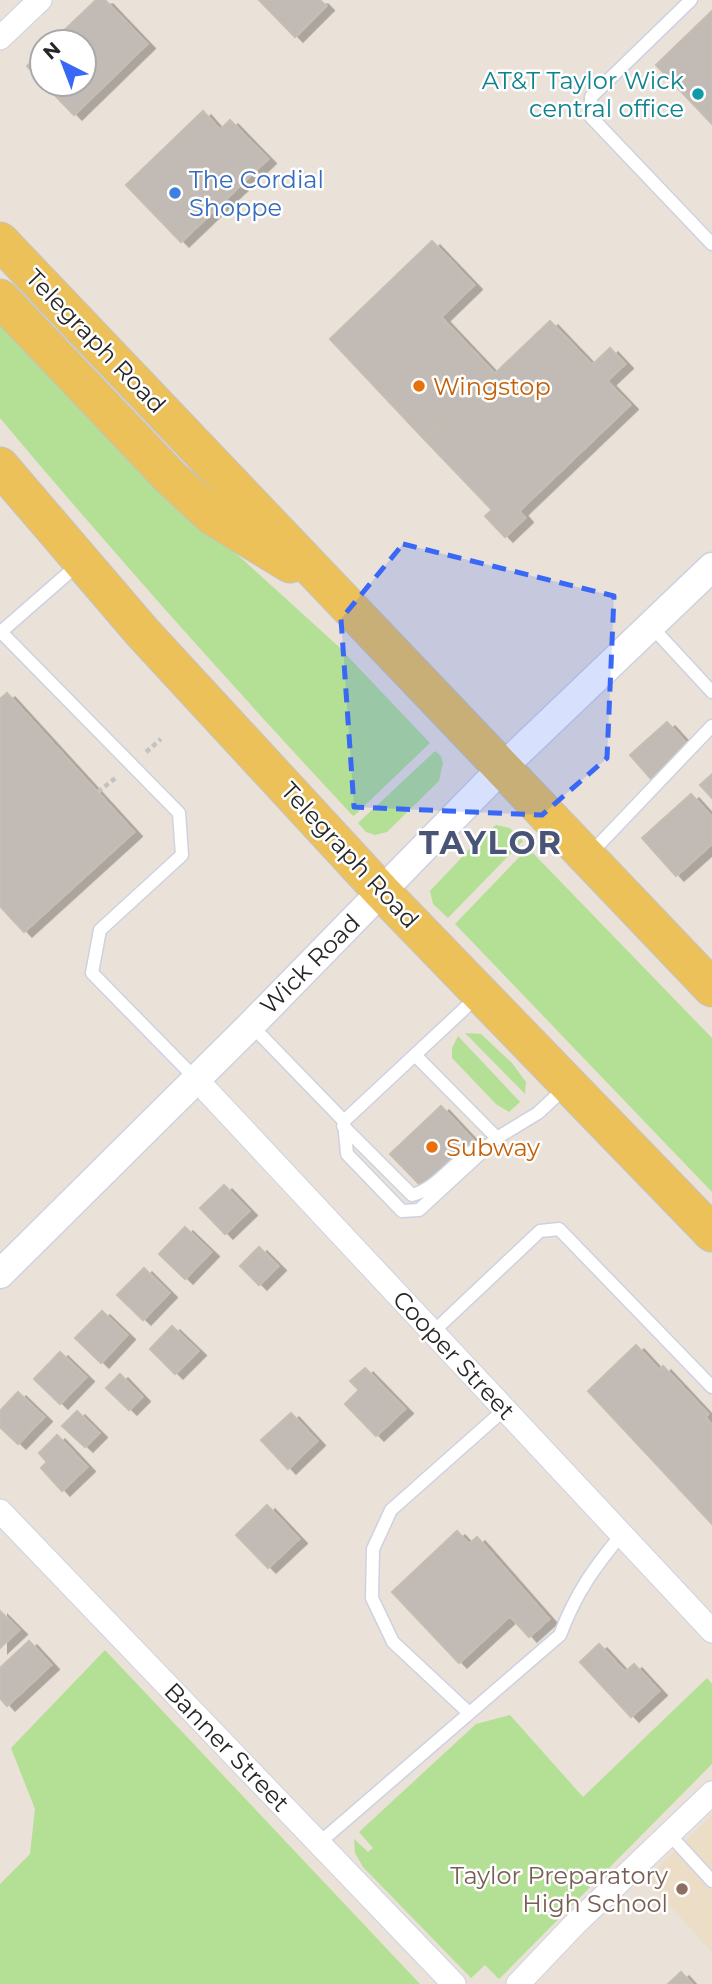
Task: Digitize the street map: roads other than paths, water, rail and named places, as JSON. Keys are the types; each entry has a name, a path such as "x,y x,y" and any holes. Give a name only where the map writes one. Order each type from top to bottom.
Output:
{"main road":[{"name":"Telegraph Road","path":"0,241 712,988"},
{"path":"0,298 170,478 212,516 336,593"},
{"name":"Telegraph Road","path":"0,466 143,633 382,891 712,1233"}],"street":[{"path":"0,38 40,0"},
{"name":"Wick Road","path":"0,1274 251,1025 503,767 712,567"},
{"name":"Cooper Street","path":"196,1079 712,1631"},
{"name":"Banner Street","path":"0,1511 454,1984"},
{"path":"518,1984 574,1925 712,1793"}],"lane":[{"path":"691,0 591,97 591,117 712,244"},
{"path":"82,561 1,631 179,813 182,855 100,930 92,973 196,1079"},
{"path":"651,626 712,692"},
{"path":"587,856 712,726"},
{"path":"344,1123 480,993"},
{"path":"251,1025 412,1195 426,1191 468,1152 538,1114 568,1084"},
{"path":"415,1055 494,1140"},
{"path":"344,1123 347,1154 402,1210 419,1210 494,1140"},
{"path":"433,1332 540,1231 559,1229 709,1377"},
{"path":"470,1713 393,1642 372,1598 373,1549 391,1510 505,1409"},
{"path":"319,1843 560,1635 579,1591 592,1570 622,1534"},
{"path":"669,1834 710,1874"}],"place":[{"name":"AT&T Taylor Wick central office","path":"698,94"},
{"name":"The Cordial Shoppe","path":"175,193"},
{"name":"Wingstop","path":"419,386"},
{"name":"Subway","path":"432,1147"},
{"name":"Taylor Preparatory High School","path":"682,1889"}],"district":[{"name":"TAYLOR","path":"491,842"}]}
